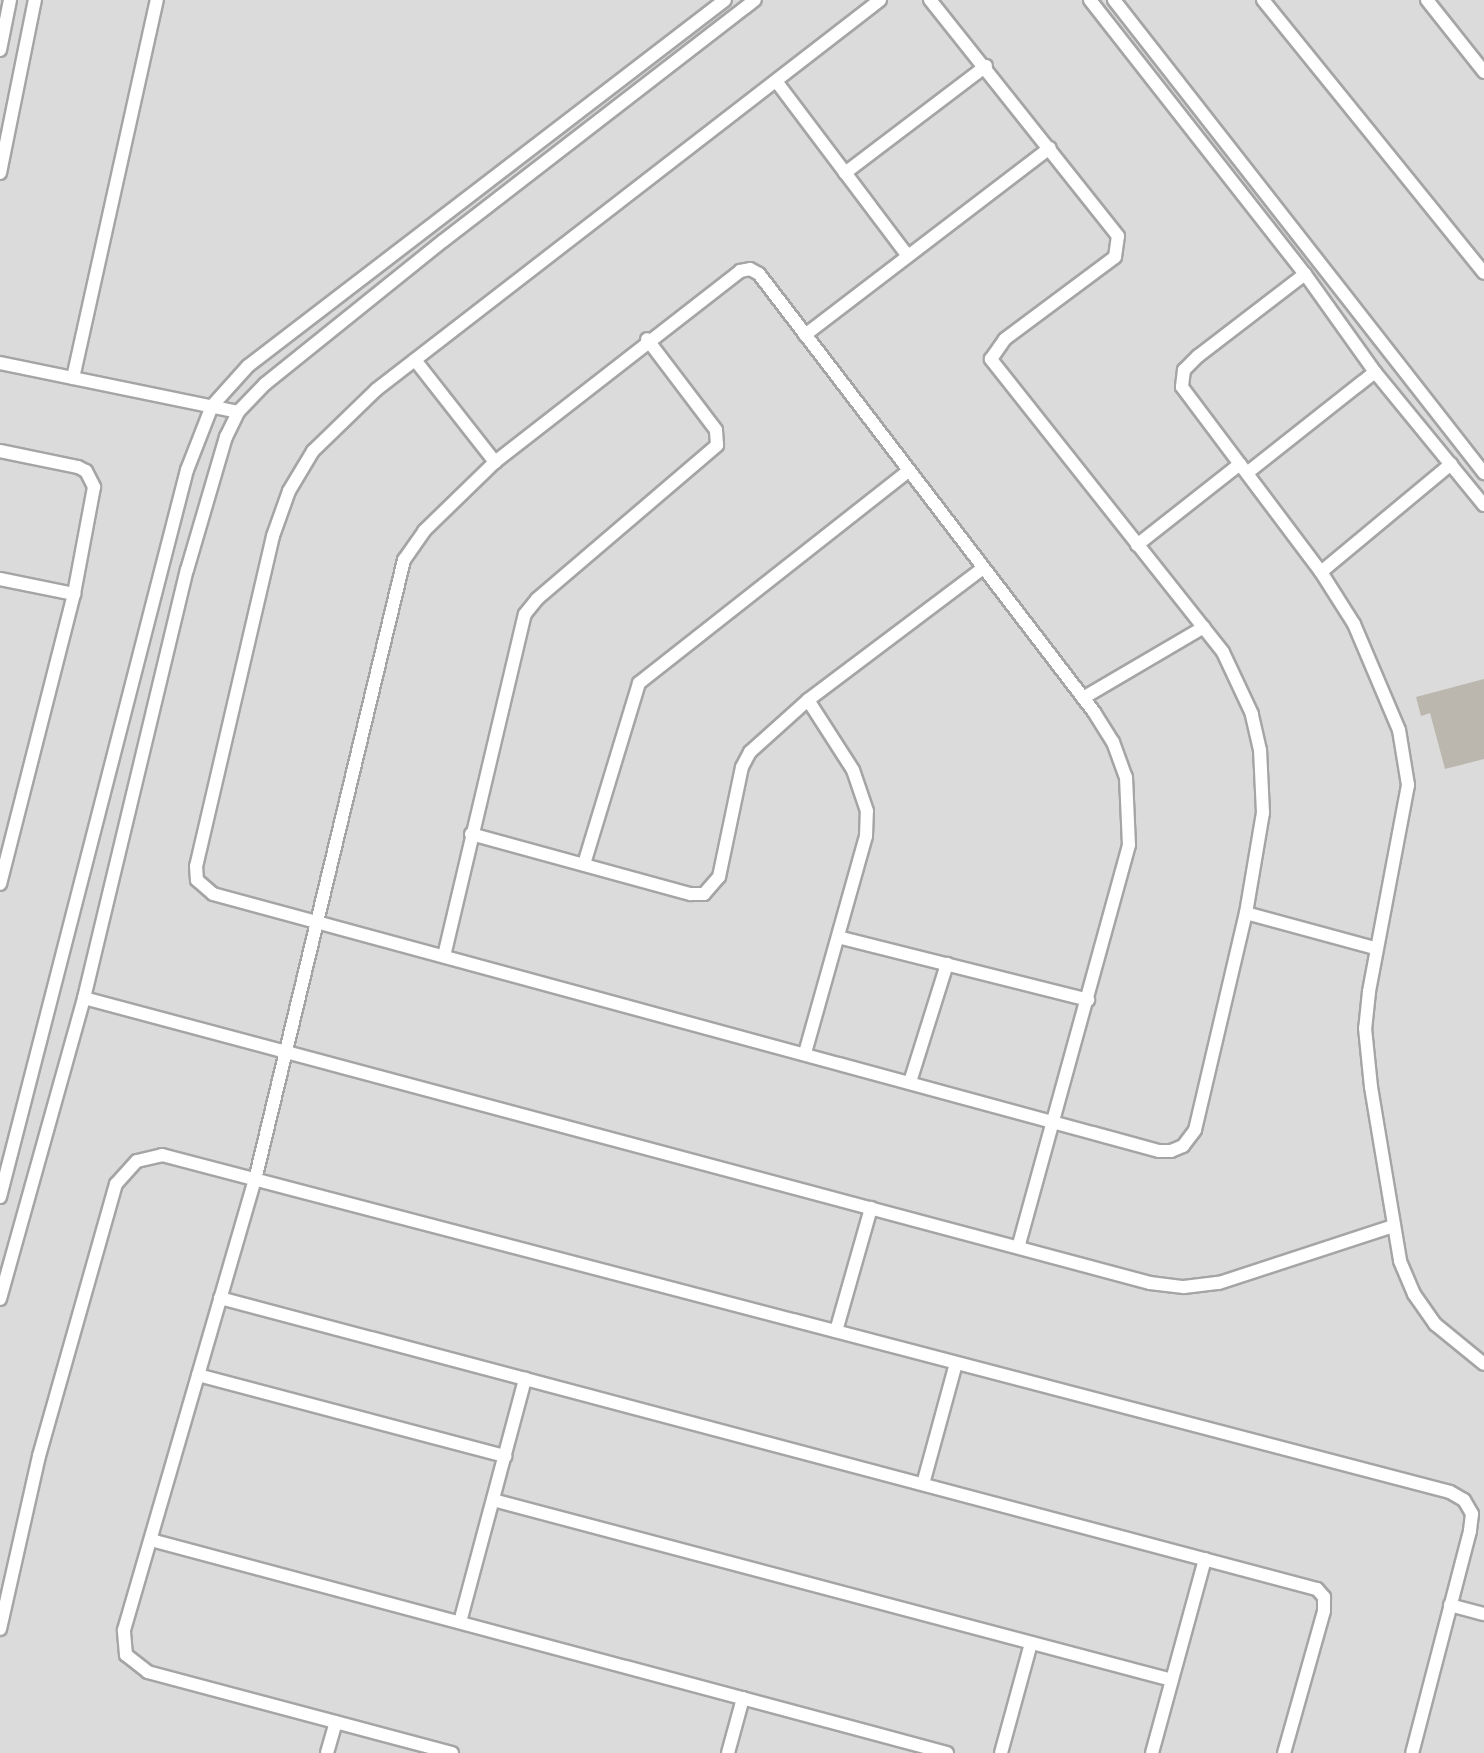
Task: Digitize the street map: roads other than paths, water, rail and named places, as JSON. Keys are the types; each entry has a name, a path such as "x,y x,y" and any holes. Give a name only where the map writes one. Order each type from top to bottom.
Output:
{"street":[{"path":"0,50 10,0"},
{"path":"0,173 36,0"},
{"path":"73,378 157,0"},
{"path":"0,1299 84,998 187,570 226,437 238,412 265,384 443,241 755,0"},
{"path":"880,0 415,360 340,421 313,452 289,491 273,536 196,866 197,880 206,891 1159,1151 1171,1151 1190,1139 1246,914 1263,813 1260,750 1239,681 1204,627 991,359 995,348 1115,257 1119,247 1118,236 986,66 930,0"},
{"path":"1090,0 1305,274 1375,372 1484,505"},
{"path":"1114,0 1484,473"},
{"path":"1263,0 1484,273"},
{"path":"1427,0 1484,72"},
{"path":"0,1197 187,470 212,406 248,366 720,1"},
{"path":"845,173 986,66"},
{"path":"776,81 908,256"},
{"path":"805,335 1049,148"},
{"path":"452,1753 135,1666 123,1643 255,1180 315,921 404,560 424,531 495,461 647,340 740,271 750,269 805,335 1083,698 1113,742 1126,776 1131,813 1129,845 1018,1247"},
{"path":"1305,274 1184,370 1182,387 1321,572 1354,624 1382,685 1406,758 1406,815 1375,947 1366,1028 1400,1261 1414,1294 1436,1324 1484,1363"},
{"path":"444,957 471,834 529,608 717,445 716,430 647,340"},
{"path":"415,360 495,461"},
{"path":"0,363 238,412"},
{"path":"1137,545 1375,372"},
{"path":"0,451 78,467 91,479 93,497 74,594 2,867 0,884"},
{"path":"1321,572 1451,464"},
{"path":"584,864 639,683 908,471"},
{"path":"471,834 691,894 711,890 719,877 742,767 750,752 808,700 982,569"},
{"path":"0,579 74,594"},
{"path":"1083,698 1204,627"},
{"path":"805,1053 866,836 867,811 853,770 808,700"},
{"path":"1246,914 1375,947"},
{"path":"838,937 1087,1000"},
{"path":"910,1082 947,964"},
{"path":"84,998 1150,1283 1184,1287 1219,1283 1393,1226"},
{"path":"0,1629 39,1456 116,1184 137,1161 162,1156 1450,1492 1464,1500 1472,1514 1412,1753"},
{"path":"836,1331 871,1208"},
{"path":"220,1298 1307,1586 1324,1597 1284,1753"},
{"path":"923,1484 956,1363"},
{"path":"198,1376 505,1456"},
{"path":"460,1622 525,1379"},
{"path":"493,1500 1172,1680"},
{"path":"151,1540 947,1753"},
{"path":"1152,1753 1205,1559"},
{"path":"1450,1605 1484,1614"},
{"path":"1001,1753 1031,1643"},
{"path":"728,1753 743,1698"},
{"path":"327,1753 336,1722"}]}
